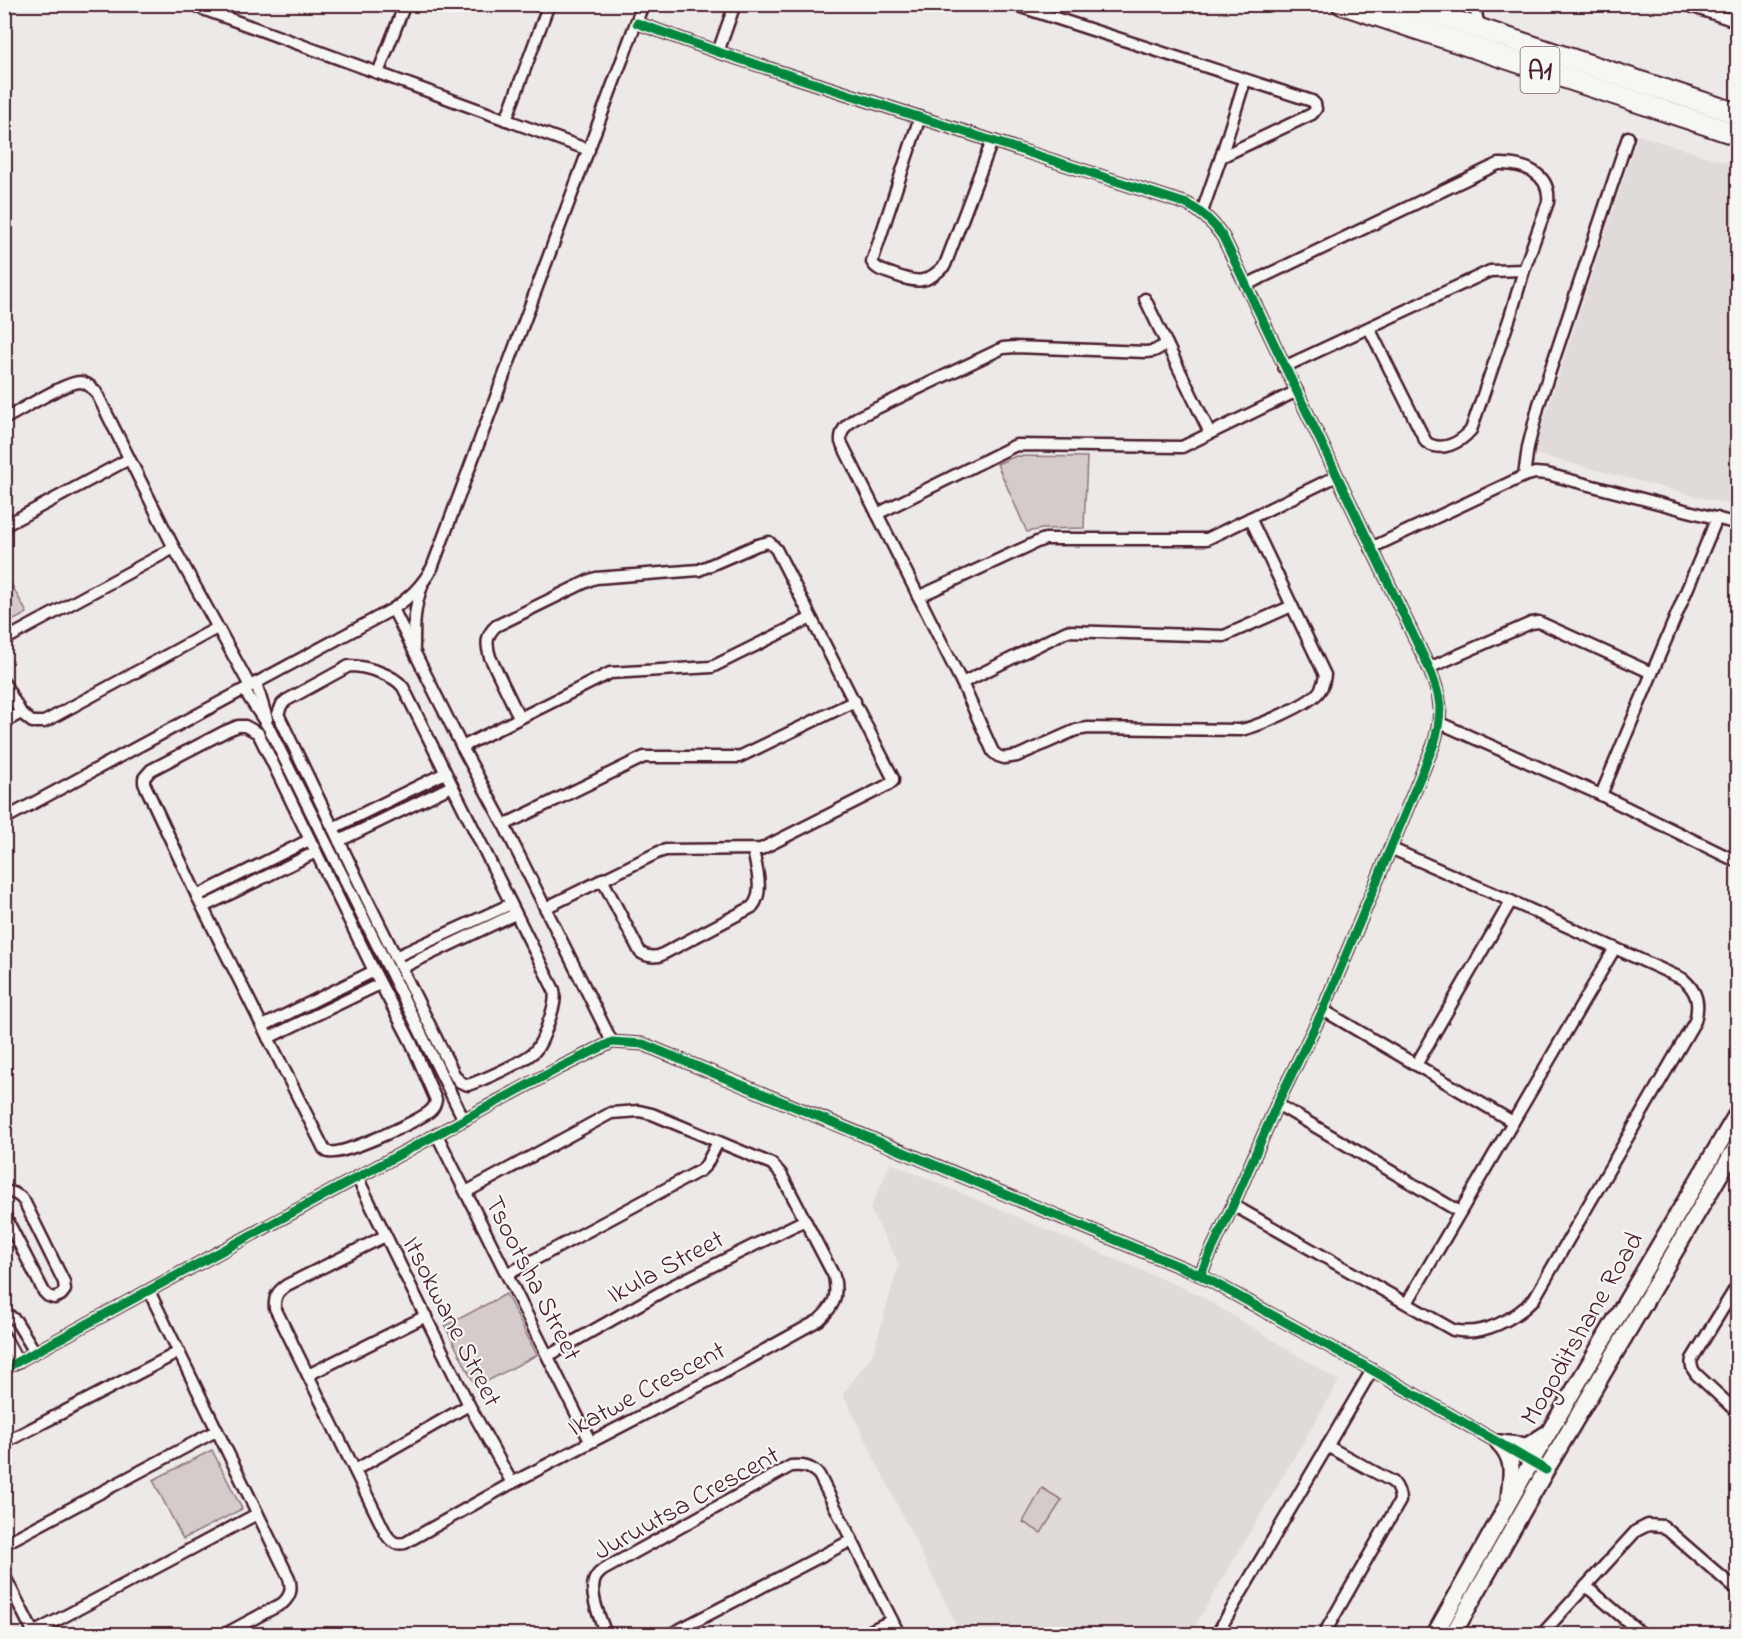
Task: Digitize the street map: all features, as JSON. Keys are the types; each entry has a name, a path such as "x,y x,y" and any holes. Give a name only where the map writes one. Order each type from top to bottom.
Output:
{"highway":[{"name":"A1","path":"1342,4 1737,135"},
{"name":"A1","path":"1404,4 1737,114"}],"main road":[{"name":"Mogoditshane Road","path":"1435,1635 1532,1461 1737,1112"},
{"name":"Mogoditshane Road","path":"1453,1635 1546,1470 1737,1144"},
{"path":"1499,1443 1527,1446 1550,1432"},
{"path":"1499,1443 1507,1452 1511,1465 1509,1504"}],"street":[{"path":"195,4 200,8 589,150"},
{"path":"378,73 405,4"},
{"path":"506,120 549,4"},
{"path":"414,650 414,616 423,583 432,568 644,4"},
{"path":"718,52 735,4"},
{"path":"1012,4 1312,101 1315,104 1316,109 1312,114 1221,157"},
{"path":"1478,4 1477,19 1489,33"},
{"path":"1684,4 1737,22"},
{"path":"637,23 718,52 1187,204 1202,212 1223,237 1429,668 1437,688 1440,704 1440,723 1434,744 1323,1010 1277,1104 1200,1275"},
{"path":"1202,212 1245,80"},
{"path":"920,117 872,262 878,269 911,281 928,278 945,265 992,141"},
{"path":"1524,476 1528,447 1539,404 1628,136"},
{"path":"1246,285 1498,164 1521,166 1537,173 1549,193 1548,202 1471,430 1464,438 1443,447 1432,447 1425,442 1369,328"},
{"path":"1284,367 1490,271 1524,270"},
{"path":"1145,299 1210,433"},
{"path":"1167,345 1146,352 1003,348 856,418 842,429 841,442 962,683 993,752 1004,758 1017,756 1082,729 1240,730 1250,728 1311,699 1323,686 1325,675 1250,518"},
{"path":"4,419 68,384 84,382 96,392 174,548 250,686 292,773 362,902 428,1034 455,1076 464,1085 524,1059 535,1051 540,1044 554,1006 555,995 399,682 391,676 356,666 345,668 287,700 279,709 278,714 339,841 362,902 401,968 428,1034 465,1120"},
{"path":"877,514 1016,445 1176,448 1188,445 1297,392"},
{"path":"4,526 129,459"},
{"path":"1371,548 1524,476 1542,473 1737,524"},
{"path":"918,597 1041,540 1207,539 1337,476"},
{"path":"1601,795 1717,518"},
{"path":"519,717 487,648 487,638 496,626 596,578 699,570 758,545 769,543 777,549 892,774 893,781 769,846 753,850 666,850 545,908"},
{"path":"4,640 174,548"},
{"path":"4,819 393,609 423,583"},
{"path":"962,683 1067,632 1224,636 1292,606"},
{"path":"393,609 612,1042"},
{"path":"462,747 610,673 712,667 811,618"},
{"path":"1429,668 1531,623 1539,622 1652,673"},
{"path":"4,683 21,713 32,723 44,722 217,628"},
{"path":"504,825 644,757 739,757 855,701"},
{"path":"4,722 21,713"},
{"path":"1440,723 1601,795 1737,862"},
{"path":"245,726 252,728 258,733 309,840 411,1042 434,1093 435,1105 429,1112 397,1128 333,1154 324,1149 268,1038 197,896 146,789 144,778 147,773 226,731 245,726"},
{"path":"280,780 303,768"},
{"path":"333,828 445,773"},
{"path":"339,841 452,786"},
{"path":"197,896 309,840"},
{"path":"1233,1205 1454,1329 1474,1332 1515,1316 1534,1299 1695,1021 1696,993 1683,979 1390,848"},
{"path":"602,879 640,952 643,955 659,956 755,904 759,892 753,850"},
{"path":"203,907 315,852"},
{"path":"1416,1065 1511,901"},
{"path":"345,911 362,902"},
{"path":"395,957 513,909"},
{"path":"401,968 513,909"},
{"path":"1407,1303 1615,948"},
{"path":"263,1026 374,971"},
{"path":"268,1038 380,984"},
{"path":"1323,1010 1513,1122"},
{"path":"411,1042 428,1034"},
{"path":"4,1370 559,1068 612,1042 643,1044 1200,1275 1546,1470"},
{"path":"1277,1104 1460,1212"},
{"name":"Ikatwe Crescent","path":"385,1236 287,1285 276,1294 274,1300 275,1308 386,1534 394,1543 400,1544 819,1320 835,1300 834,1276 777,1168 652,1114 639,1111 611,1113 466,1192"},
{"name":"Tsootsha Street","path":"437,1135 590,1442"},
{"path":"508,1274 701,1170 706,1166 718,1142"},
{"name":"Itsokwane Street","path":"357,1177 470,1405 512,1483"},
{"path":"4,1192 10,1191 19,1195 24,1201 64,1282 65,1290 61,1296 54,1298 44,1292 4,1214"},
{"name":"Ikula Street","path":"548,1356 670,1287 805,1220"},
{"path":"1737,1284 1691,1363 1693,1371 1737,1413"},
{"path":"148,1291 289,1578 291,1592 283,1603 225,1635"},
{"path":"4,1311 16,1321 35,1352"},
{"path":"308,1375 426,1316"},
{"path":"4,1336 18,1362"},
{"path":"4,1443 179,1352"},
{"path":"1217,1635 1372,1370"},
{"path":"355,1470 470,1405"},
{"path":"4,1544 216,1431"},
{"path":"1324,1635 1400,1501 1399,1491 1393,1482 1327,1446"},
{"name":"Juruutsa Crescent","path":"606,1635 593,1586 595,1578 603,1570 791,1466 808,1466 819,1475 899,1635"},
{"path":"4,1575 33,1634 257,1514"},
{"path":"1542,1635 1636,1531 1648,1525 1663,1526 1737,1590"},
{"path":"671,1635 852,1540"},
{"path":"1586,1586 1642,1635"},
{"path":"864,1635 892,1620"}],"shaded area":[{"path":"1638,135 1737,166 1737,507 1533,453"},
{"path":"1016,456 1087,457 1084,528 1042,529 1027,532 997,464"},
{"path":"4,571 27,613 5,625 4,625"},
{"path":"891,1163 1201,1296 1339,1381 1190,1634 961,1634 843,1394 873,1354 899,1264 870,1209"},
{"path":"506,1294 537,1355 476,1387 445,1326"},
{"path":"212,1450 242,1509 183,1539 153,1480"},
{"path":"1042,1488 1062,1500 1041,1533 1023,1522"}],"cycle path":[{"path":"637,23 718,52 1187,204 1203,214 1223,237 1429,668 1437,688 1440,705 1434,744 1323,1010 1277,1104 1200,1275"},
{"path":"4,1369 559,1068 612,1042 643,1044 1200,1275 1546,1470"}]}
